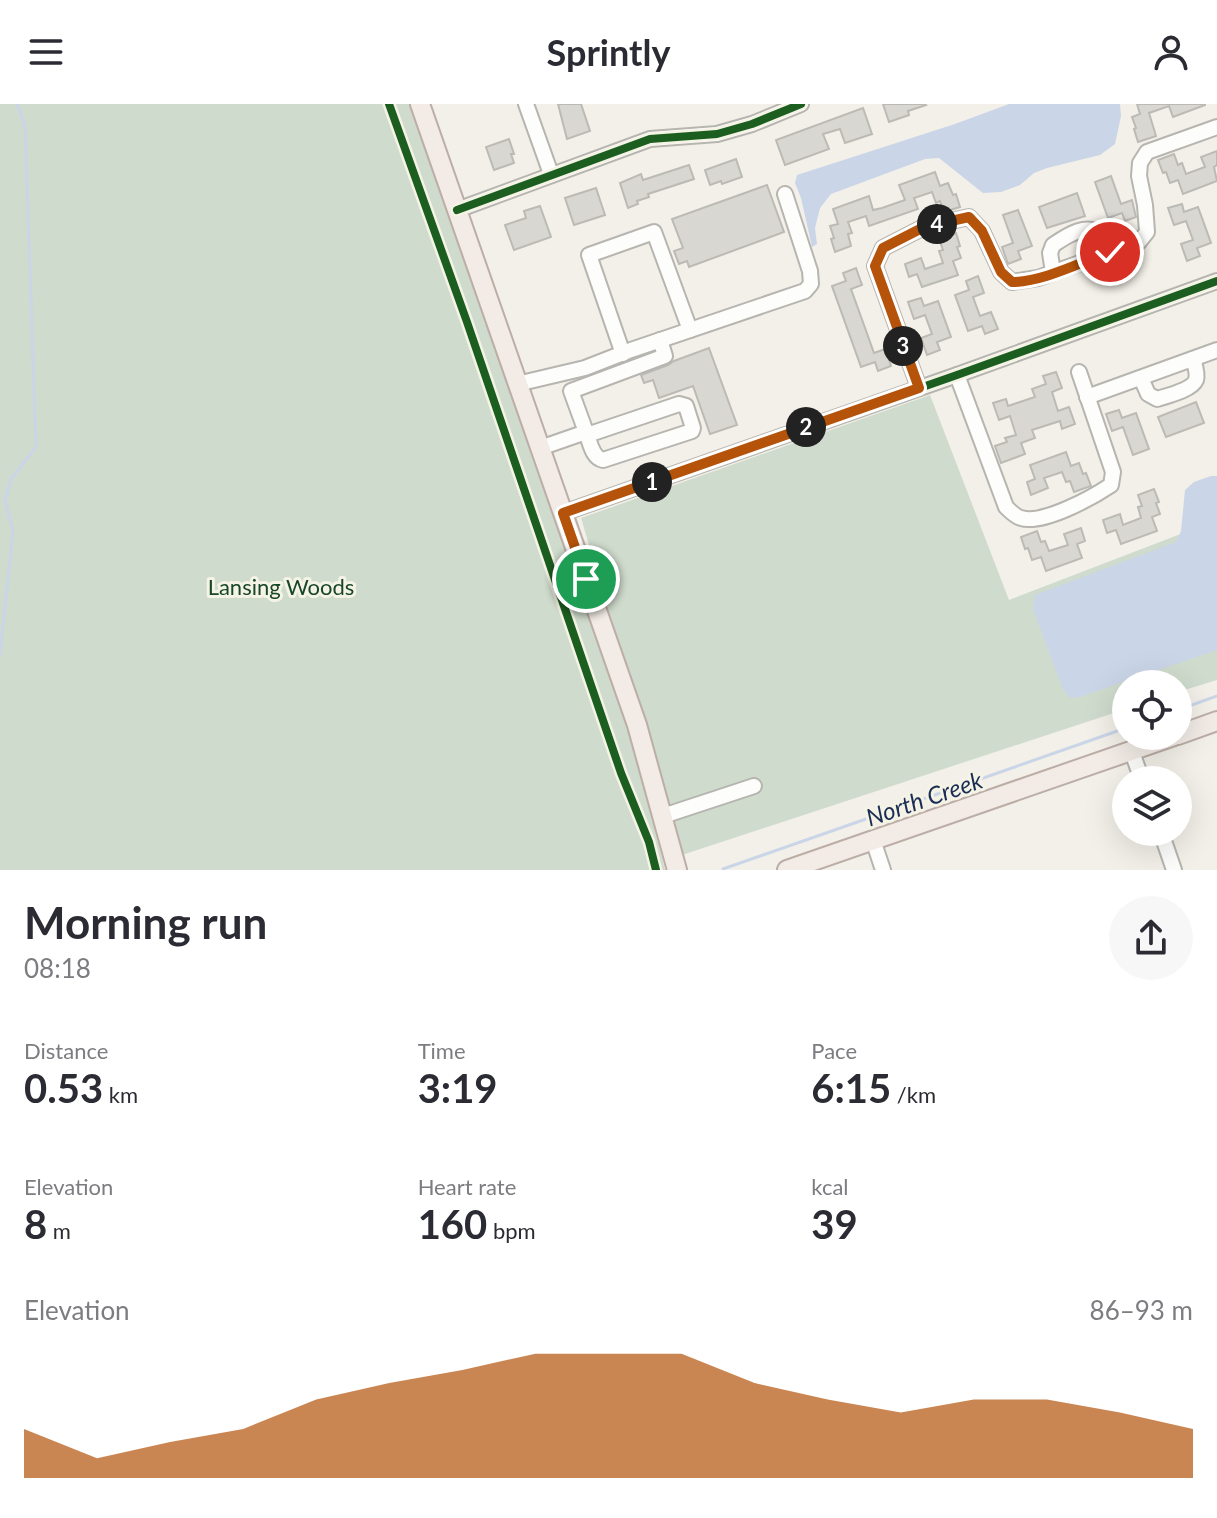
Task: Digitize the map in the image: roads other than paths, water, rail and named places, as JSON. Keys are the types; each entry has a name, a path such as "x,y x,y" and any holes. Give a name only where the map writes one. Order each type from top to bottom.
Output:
{"main road":[{"path":"420,104 637,725 677,870"},
{"path":"1192,730 1217,721"},
{"path":"787,870 1137,750"}],"street":[{"path":"526,104 551,174"},
{"path":"457,210 650,139 717,134 801,104"},
{"path":"919,388 875,266 883,248 924,227 969,217 982,231 1001,272 1012,282 1021,282 1139,242 1147,232 1139,176 1140,163 1147,152 1217,127"},
{"path":"517,384 585,368 805,291 811,284 810,271 785,194"},
{"path":"1053,272 1050,253 1053,245 1075,232 1087,229 1096,231 1103,236 1110,252"},
{"path":"623,354 589,255 654,232 690,330"},
{"path":"563,513 1217,281"},
{"path":"540,448 586,434 679,404 686,406 692,431 603,460 595,457 586,434 571,391 665,356 660,340"},
{"path":"1087,397 1217,350"},
{"path":"1141,378 1148,394 1157,399 1176,393 1196,381 1193,359"},
{"path":"957,375 1006,507 1021,518 1039,519 1093,498 1111,485 1113,472 1079,372"},
{"path":"1132,752 1137,766"},
{"path":"663,816 754,786"},
{"path":"873,840 883,870"},
{"path":"1166,846 1174,870"}],"water":[{"path":"1009,104 1120,104 1121,116 1115,144 1100,155 1034,173 1020,185 1001,192 983,193 939,158 925,159 831,194 820,208 815,228 817,244 812,247 795,183 797,175"},
{"path":"1217,476 1217,650 1158,670 1112,670 1112,686 1070,698 1063,689 1033,609 1035,595 1176,542 1181,531 1185,490 1194,482"}],"waterway":[{"path":"0,655 13,531 5,500 11,479 36,447 25,125 17,104"},
{"name":"North Creek","path":"1192,705 1217,696"},
{"name":"North Creek","path":"723,869 1112,733"}],"park label":[{"name":"Lansing Woods","path":"281,586"}]}
